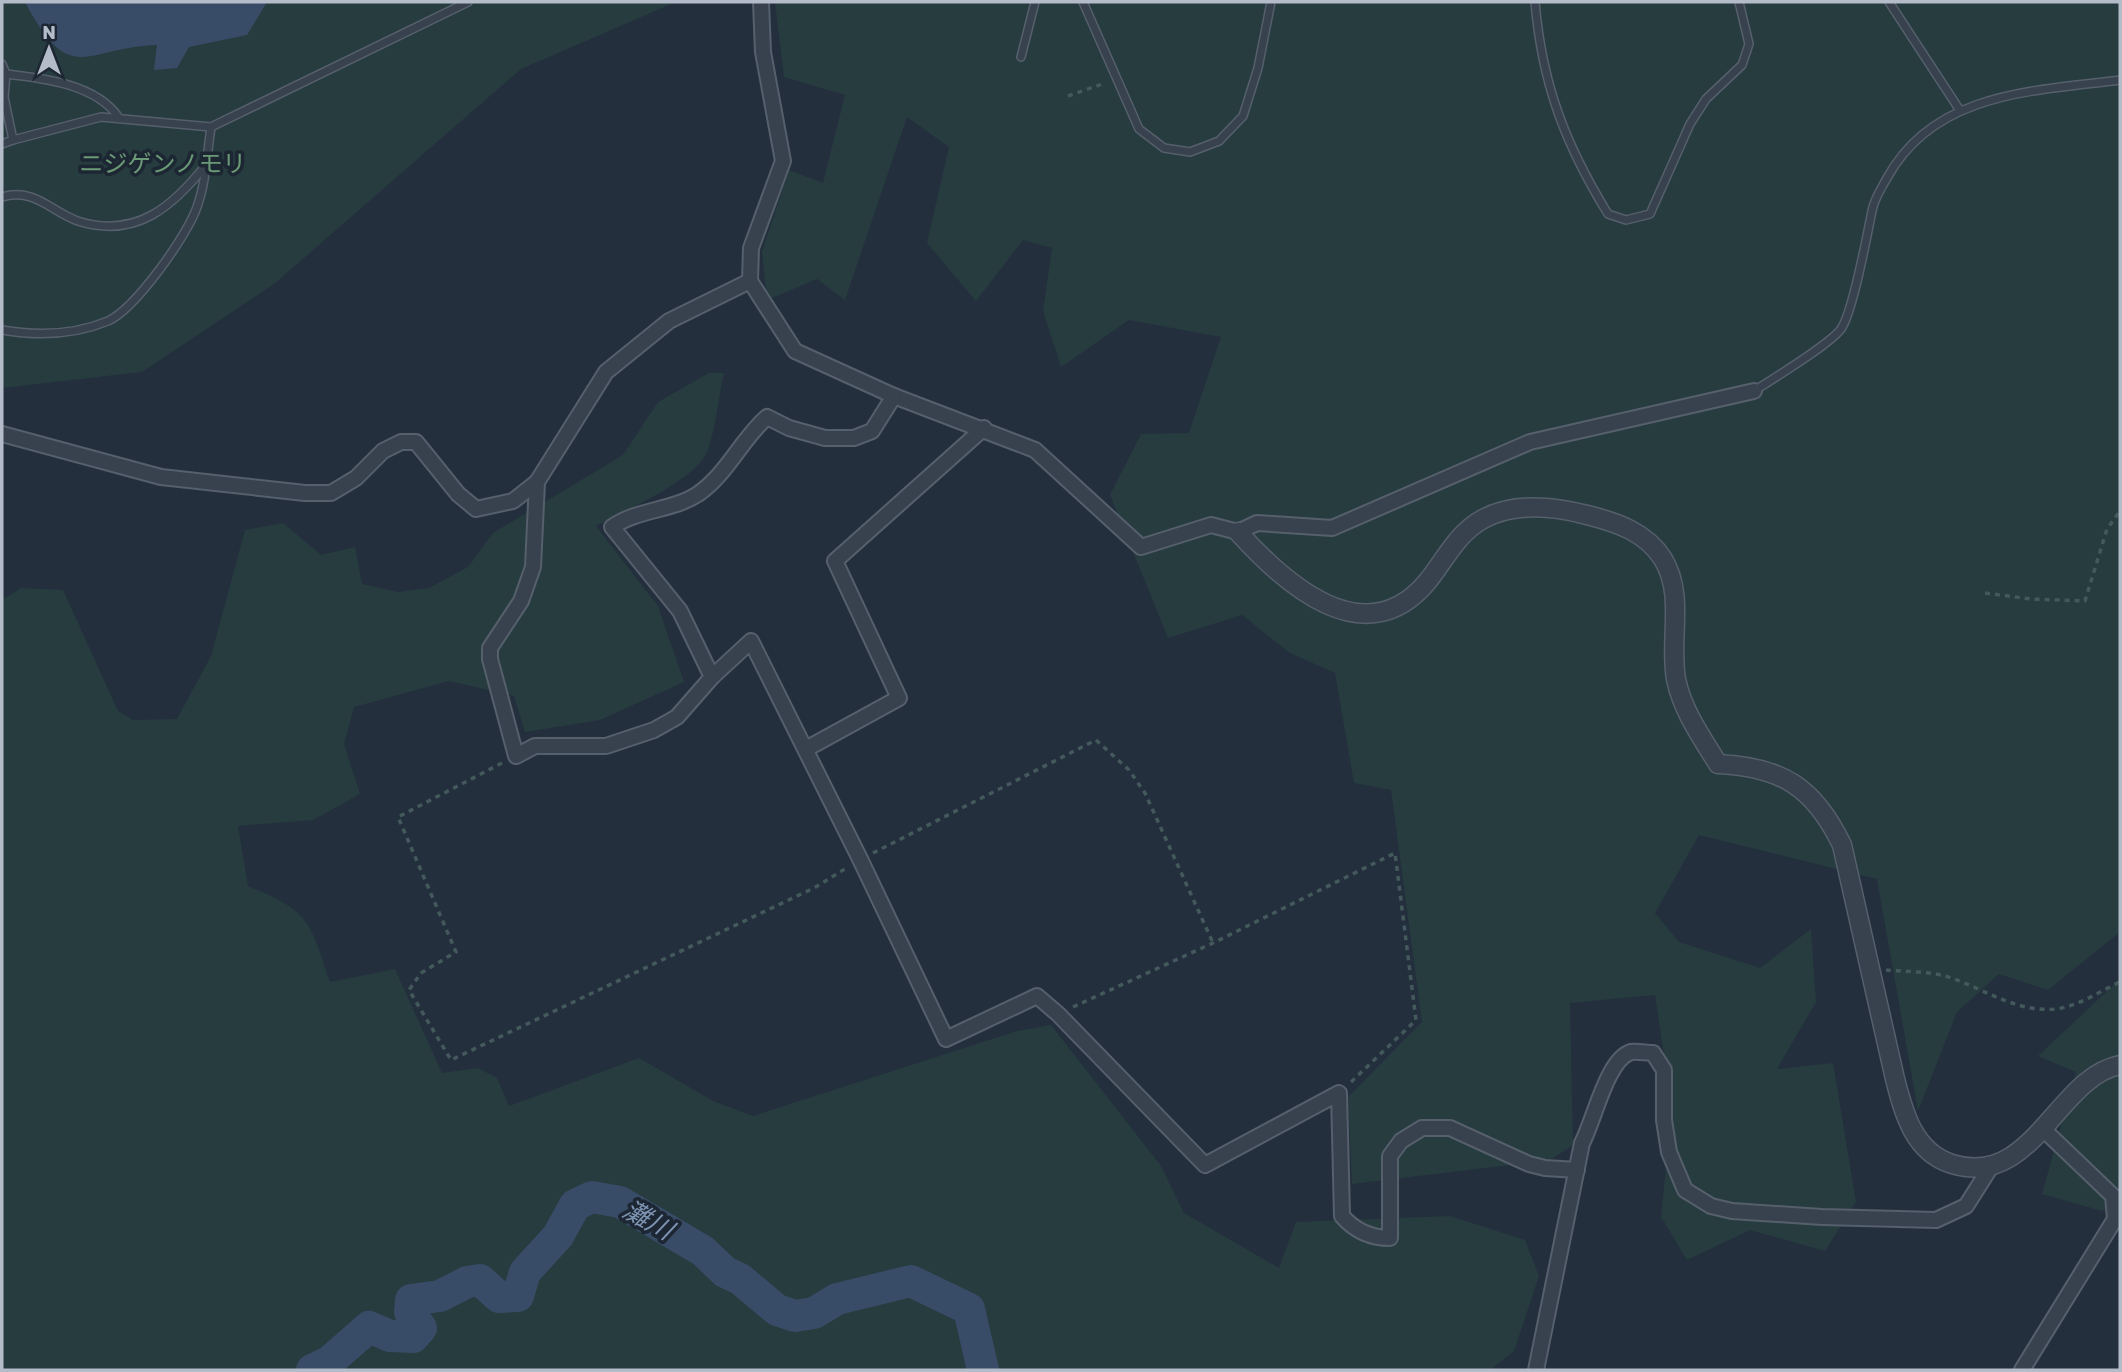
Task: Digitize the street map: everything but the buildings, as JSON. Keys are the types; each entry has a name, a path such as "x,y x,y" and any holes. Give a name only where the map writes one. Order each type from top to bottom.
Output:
{"street":[{"path":"761,2 763,52 783,161 751,248 750,281 794,352 894,396 984,428 1035,450 1141,547 1210,525 1237,532 1266,563 1298,587 1339,611 1363,615 1392,610 1410,600 1460,537 1483,519 1510,509 1539,506 1569,510 1610,522 1645,537 1663,559 1673,586 1676,680 1690,716 1718,764 1753,766 1780,776 1804,791 1827,813 1842,845 1903,1111 1917,1139 1937,1159 1963,1167 1992,1165 2019,1152 2087,1082 2120,1065"},
{"path":"2,434 161,477 304,493 331,493 356,478 383,451 401,442 416,442 458,494 476,509 513,501 537,482 606,372 669,321 750,281"},
{"path":"1237,532 1257,523 1332,528 1530,442 1755,391"},
{"path":"712,677 680,611 612,527 624,519 683,503 699,493 715,480 752,430 767,417 789,428 825,438 854,438 872,431 894,396"},
{"path":"806,749 899,698 835,561 984,428"},
{"path":"537,482 533,567 521,601 490,648 490,659 516,756 535,746 606,746 654,730 677,717 712,677 751,641 860,859 946,1040 1037,996 1058,1014 1205,1165 1339,1093 1342,1216 1350,1225 1374,1238 1390,1238 1390,1156 1401,1141 1422,1128 1450,1128 1528,1164 1577,1170"},
{"path":"1536,1370 1582,1143 1593,1123 1599,1097 1615,1064 1630,1052 1653,1053 1664,1070 1664,1120 1669,1152 1685,1190 1711,1206 1731,1211 1822,1217 1936,1220 1966,1206 1992,1165"},
{"path":"2022,1370 2115,1219 2113,1196 2044,1129"}],"lane":[{"path":"2,144 85,119 119,118 211,127 468,2"},
{"path":"1021,57 1035,2"},
{"path":"1083,2 1139,129 1164,148 1190,152 1219,141 1243,116 1258,68 1271,2"},
{"path":"1535,2 1545,76 1558,118 1589,184 1608,215 1626,220 1650,215 1690,124 1706,99 1742,65 1749,44 1739,2"},
{"path":"1889,2 1959,109"},
{"path":"2,64 6,74 4,97 13,140"},
{"path":"6,74 35,77 80,90 113,108 119,118"},
{"path":"1755,391 1841,329 1858,274 1874,203 1896,162 1920,134 1959,109 2038,90 2120,80"},
{"path":"2,330 36,336 110,320 155,275 178,246 197,208 211,127"},
{"path":"2,197 12,194 46,201 80,222 118,226 164,210 205,166"}],"path":[{"path":"1068,96 1116,79"},
{"path":"1985,593 2031,600 2085,601 2107,528 2120,512"},
{"path":"516,756 398,817 456,953 421,973 409,990 451,1060 814,888 860,859 1096,740 1129,770 1146,793 1213,943"},
{"path":"1058,1014 1213,943 1395,853 1416,1020 1382,1056 1339,1093"},
{"path":"1870,968 1941,975 1976,986 2004,1003 2055,1009 2083,1001 2120,982"}],"green space":[{"name":"ニジゲンノモリ","path":"2,2 676,2 521,69 274,284 142,372 2,388"},
{"path":"775,2 2120,2 2120,932 2048,990 1999,974 1957,1012 1918,1111 1877,879 1699,835 1655,913 1679,942 1760,968 1811,929 1816,1002 1777,1069 1833,1063 1856,1202 1825,1251 1750,1230 1687,1260 1661,1217 1672,1109 1655,995 1570,1003 1573,1145 1550,1160 1352,1184 1348,1097 1422,1022 1391,790 1354,783 1335,673 1290,653 1242,615 1168,638 1110,495 1141,434 1189,433 1221,337 1129,320 1061,367 1043,311 1052,248 1023,240 976,301 927,243 949,147 907,117 845,300 817,279 767,300 762,252 789,170 823,183 845,95 784,77"},
{"path":"709,373 724,373 710,443 700,463 674,484 596,526 658,606 684,682 600,720 525,732 514,696 449,681 354,707 344,744 360,794 313,820 238,826 248,886 284,903 305,920 312,931 330,982 395,969 442,1073 478,1068 497,1078 509,1106 639,1058 713,1101 753,1116 1017,1031 1051,1025 1161,1166 1184,1213 1279,1268 1296,1222 1450,1216 1525,1240 1539,1276 1514,1351 1490,1370 2,1370 2,600 21,588 63,590 118,711 133,720 177,719 211,656 245,530 283,523 321,555 355,547 362,584 398,592 429,588 468,567 493,533 623,455 658,402"},
{"path":"2120,979 2120,1202 2102,1211 2042,1194 2076,1072 2038,1056"}],"water":[{"path":"25,2 267,2 247,35 189,47 177,68 154,70 157,45 81,57 68,54 55,46"}],"waterway":[{"name":"灘川","path":"312,1370 329,1362 369,1327 390,1336 413,1337 421,1328 410,1312 411,1300 440,1296 467,1282 480,1280 499,1297 518,1296 525,1272 558,1236 575,1205 592,1197 620,1202 703,1251 725,1272 740,1279 777,1310 795,1316 814,1313 837,1299 911,1281 969,1309 983,1370"}]}
